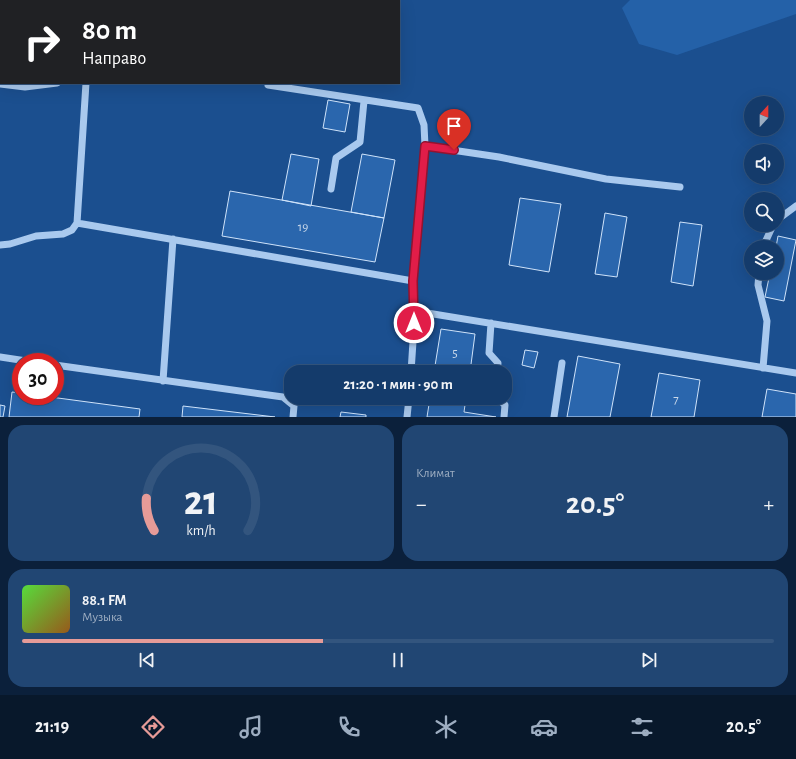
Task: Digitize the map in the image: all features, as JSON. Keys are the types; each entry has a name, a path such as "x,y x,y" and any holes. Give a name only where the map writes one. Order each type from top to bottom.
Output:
{"street":[{"path":"0,84 25,87 49,84"},
{"path":"0,245 10,244 36,236 63,234 72,230 77,224 86,84"},
{"path":"268,85 364,101 418,108 424,125 425,146 413,281 415,311 411,365"},
{"path":"331,189 336,158 360,142 364,101"},
{"path":"425,146 498,157 606,179 680,187"},
{"path":"784,215 796,206"},
{"path":"77,224 173,239 413,281"},
{"path":"163,382 173,239"},
{"path":"758,280 758,285 767,322 763,368"},
{"path":"415,311 796,373"},
{"path":"491,324 489,353 498,362 498,365"},
{"path":"0,357 12,359"},
{"path":"554,417 562,363"},
{"path":"64,366 163,382 283,397 294,406 293,417"},
{"path":"407,417 408,405"},
{"path":"504,417 505,405"}],"shaded area":[{"path":"630,0 796,0 796,14 677,55 639,44 622,8"}],"building":[{"path":"328,100 350,104 345,132 323,128"},
{"path":"291,154 319,159 311,206 282,200"},
{"path":"362,154 395,160 384,218 351,212"},
{"path":"230,191 384,218 375,262 222,236"},
{"path":"520,198 561,204 549,272 509,265"},
{"path":"605,213 627,217 617,277 595,274"},
{"path":"680,222 702,225 693,286 671,282"},
{"path":"778,236 796,240 784,301 765,297 769,280 784,280 784,240 777,240"},
{"path":"441,329 475,334 471,365 435,365"},
{"path":"525,350 538,352 534,368 522,365"},
{"path":"578,356 620,364 610,417 567,417"},
{"path":"659,373 700,380 694,417 651,417"},
{"path":"767,389 796,394 796,417 762,417"},
{"path":"12,392 12,405 64,405 64,399 140,409 139,417 9,417"},
{"path":"0,405 5,406 3,417 0,417"},
{"path":"429,405 465,405 464,412 496,417 427,417"},
{"path":"183,406 275,417 182,417"},
{"path":"341,412 366,415 366,417 340,417"}],"route":[{"path":"414,323 415,311 413,281 421,205 425,146 454,150"}]}
